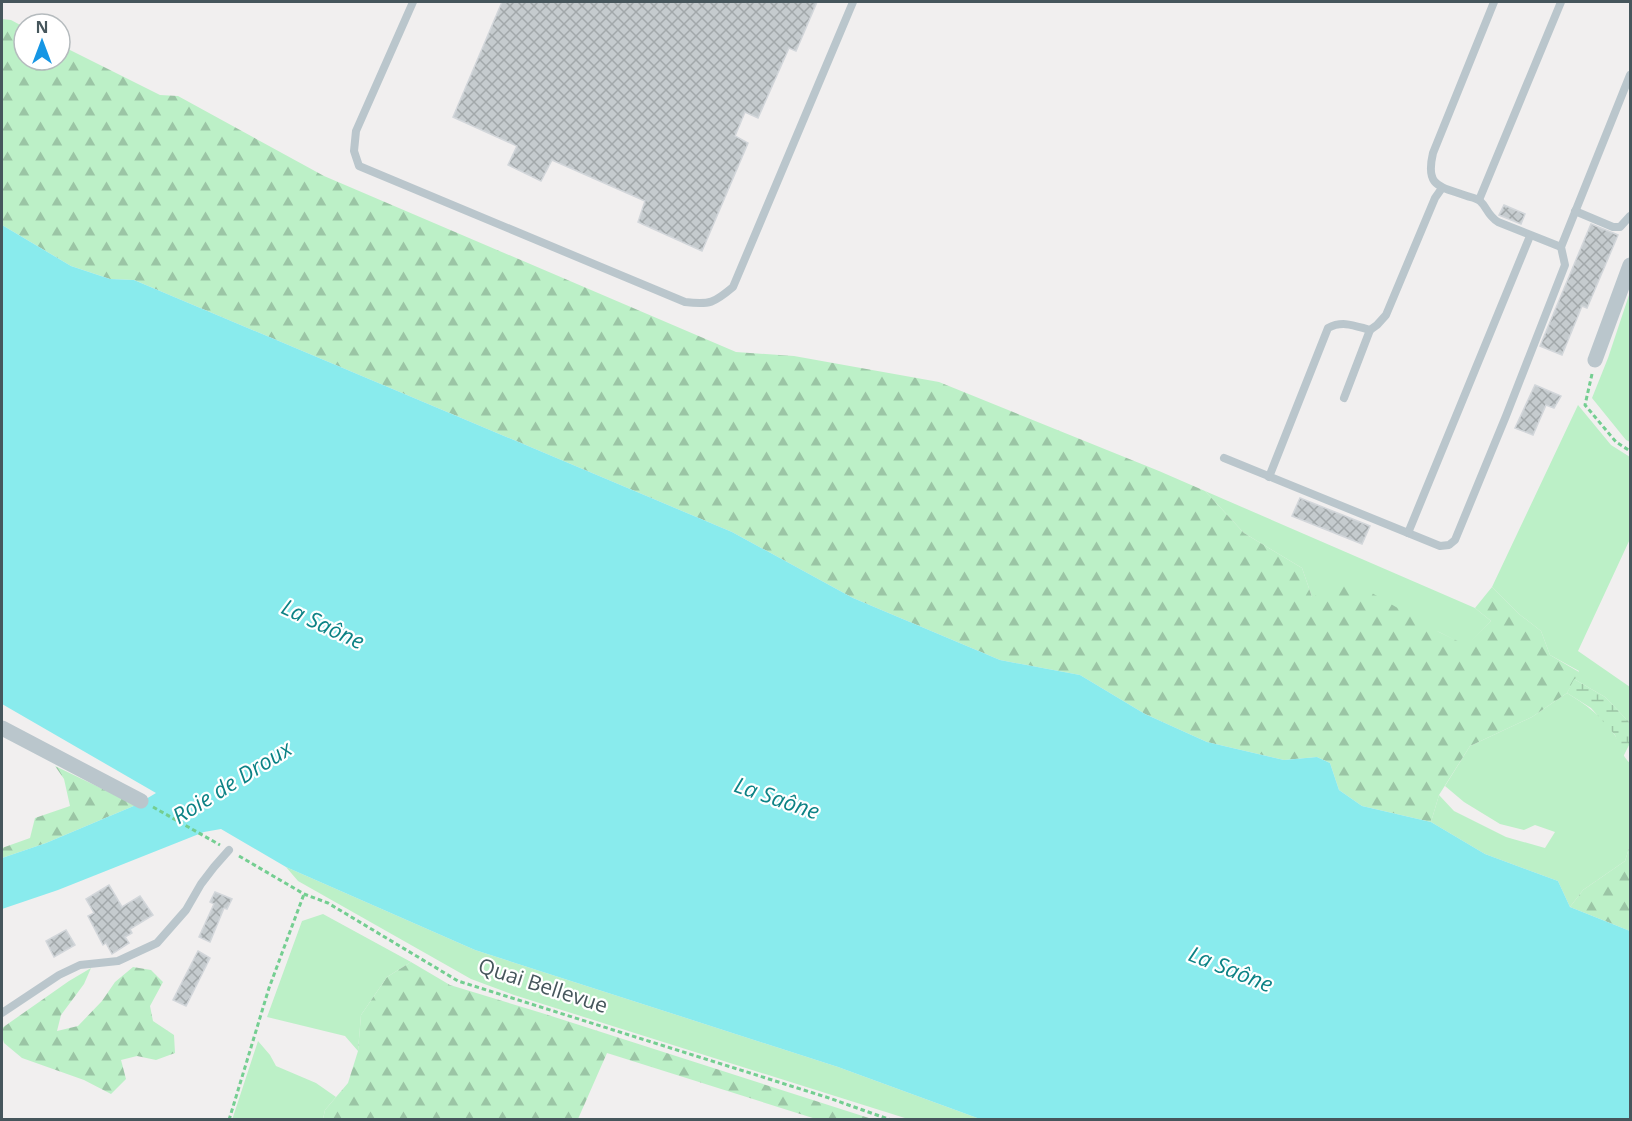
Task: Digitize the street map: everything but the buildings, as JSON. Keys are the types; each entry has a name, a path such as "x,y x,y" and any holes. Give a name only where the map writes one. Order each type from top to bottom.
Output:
{"street":[{"path":"1595,360 1630,265"},
{"path":"2,728 141,801"}],"lane":[{"path":"413,2 356,131 354,152 359,166 685,302 702,304 717,300 733,287 852,2"},
{"path":"1494,2 1433,153 1431,176 1442,188 1479,200 1490,217 1498,222 1561,247"},
{"path":"1479,200 1561,2"},
{"path":"1224,458 1440,546 1455,540 1565,265 1561,247 1630,75"},
{"path":"1344,398 1370,330 1386,315 1434,198 1442,188"},
{"path":"1575,211 1613,227 1620,227 1630,216"},
{"path":"1408,533 1530,236"},
{"path":"1269,477 1328,328 1337,323 1370,330"},
{"path":"2,1013 59,975 80,965 118,961 156,943 186,910 201,884 229,850"}],"path":[{"path":"1595,360 1585,405 1616,442 1630,452"},
{"name":"Quai Bellevue","path":"141,801 304,894 328,903 458,981 891,1119"},
{"path":"229,1119 269,988 304,894"}],"green space":[{"path":"2,19 12,21 12,72 72,72 72,51 160,95 178,96 324,176 736,352 794,356 939,382 1205,491 1244,533 1302,568 1312,597 1353,582 1466,645 1491,621 1475,608 1492,587 1519,614 1541,631 1550,655 1579,672 1567,693 1532,717 1470,746 1439,795 1431,822 1362,806 1339,790 1330,763 1317,757 1284,760 1207,742 1145,714 1080,675 1000,660 853,598 732,532 134,280 110,279 71,266 2,225"},
{"path":"1630,292 1630,442 1592,398"},
{"path":"1578,405 1611,445 1630,457 1630,539 1578,651 1630,687 1630,723 1605,697 1574,679 1579,671 1550,655 1541,631 1519,614 1492,587"},
{"path":"1205,491 1475,608 1491,621 1466,646 1439,632 1312,597 1302,568 1244,533"},
{"path":"1574,679 1605,697 1630,723 1630,743 1623,757 1615,735 1591,708 1567,693"},
{"path":"1567,693 1599,716 1617,738 1624,756 1630,763 1630,845 1625,861 1583,890 1570,907 1558,881 1485,854 1431,822 1439,795 1454,811 1506,837 1545,848 1555,832 1535,825 1524,830 1500,824 1464,802 1445,786 1470,746 1532,717"},
{"path":"55,766 136,805 46,843 2,858 2,848 30,838 35,818 70,806 64,779"},
{"path":"1630,845 1630,931 1570,907 1583,890 1625,861"},
{"path":"286,867 475,950 838,1067 980,1119 908,1119 514,995 471,979 298,881"},
{"path":"323,914 411,962 387,977 361,1015 358,1051 345,1036 267,1017 302,921"},
{"path":"411,962 450,985 872,1119 816,1119 607,1053 578,1119 323,1119 325,1110 348,1083 358,1051 361,1015 387,977"},
{"path":"133,967 151,970 163,982 150,1006 153,1021 174,1035 175,1053 156,1060 137,1056 121,1060 126,1079 111,1094 84,1080 22,1058 4,1043 2,1028 91,968 84,984 61,1015 57,1031 78,1026 102,1001 115,982"},
{"path":"258,1041 276,1066 316,1083 336,1097 325,1110 323,1119 232,1120"}],"water":[{"path":"2,225 71,266 110,279 134,280 732,532 853,598 1000,660 1080,675 1145,714 1207,742 1284,760 1317,757 1330,763 1339,790 1362,806 1431,822 1485,854 1558,881 1570,907 1630,931 1630,1119 980,1119 838,1067 475,950 286,867 221,829 204,832 58,890 2,909 2,858 46,843 136,805 156,793 2,704"}],"water label":[{"name":"La Saône","path":"323,624"},
{"name":"Roie de Droux","path":"232,782"},
{"name":"La Saône","path":"777,798"},
{"name":"La Saône","path":"1231,969"}]}
